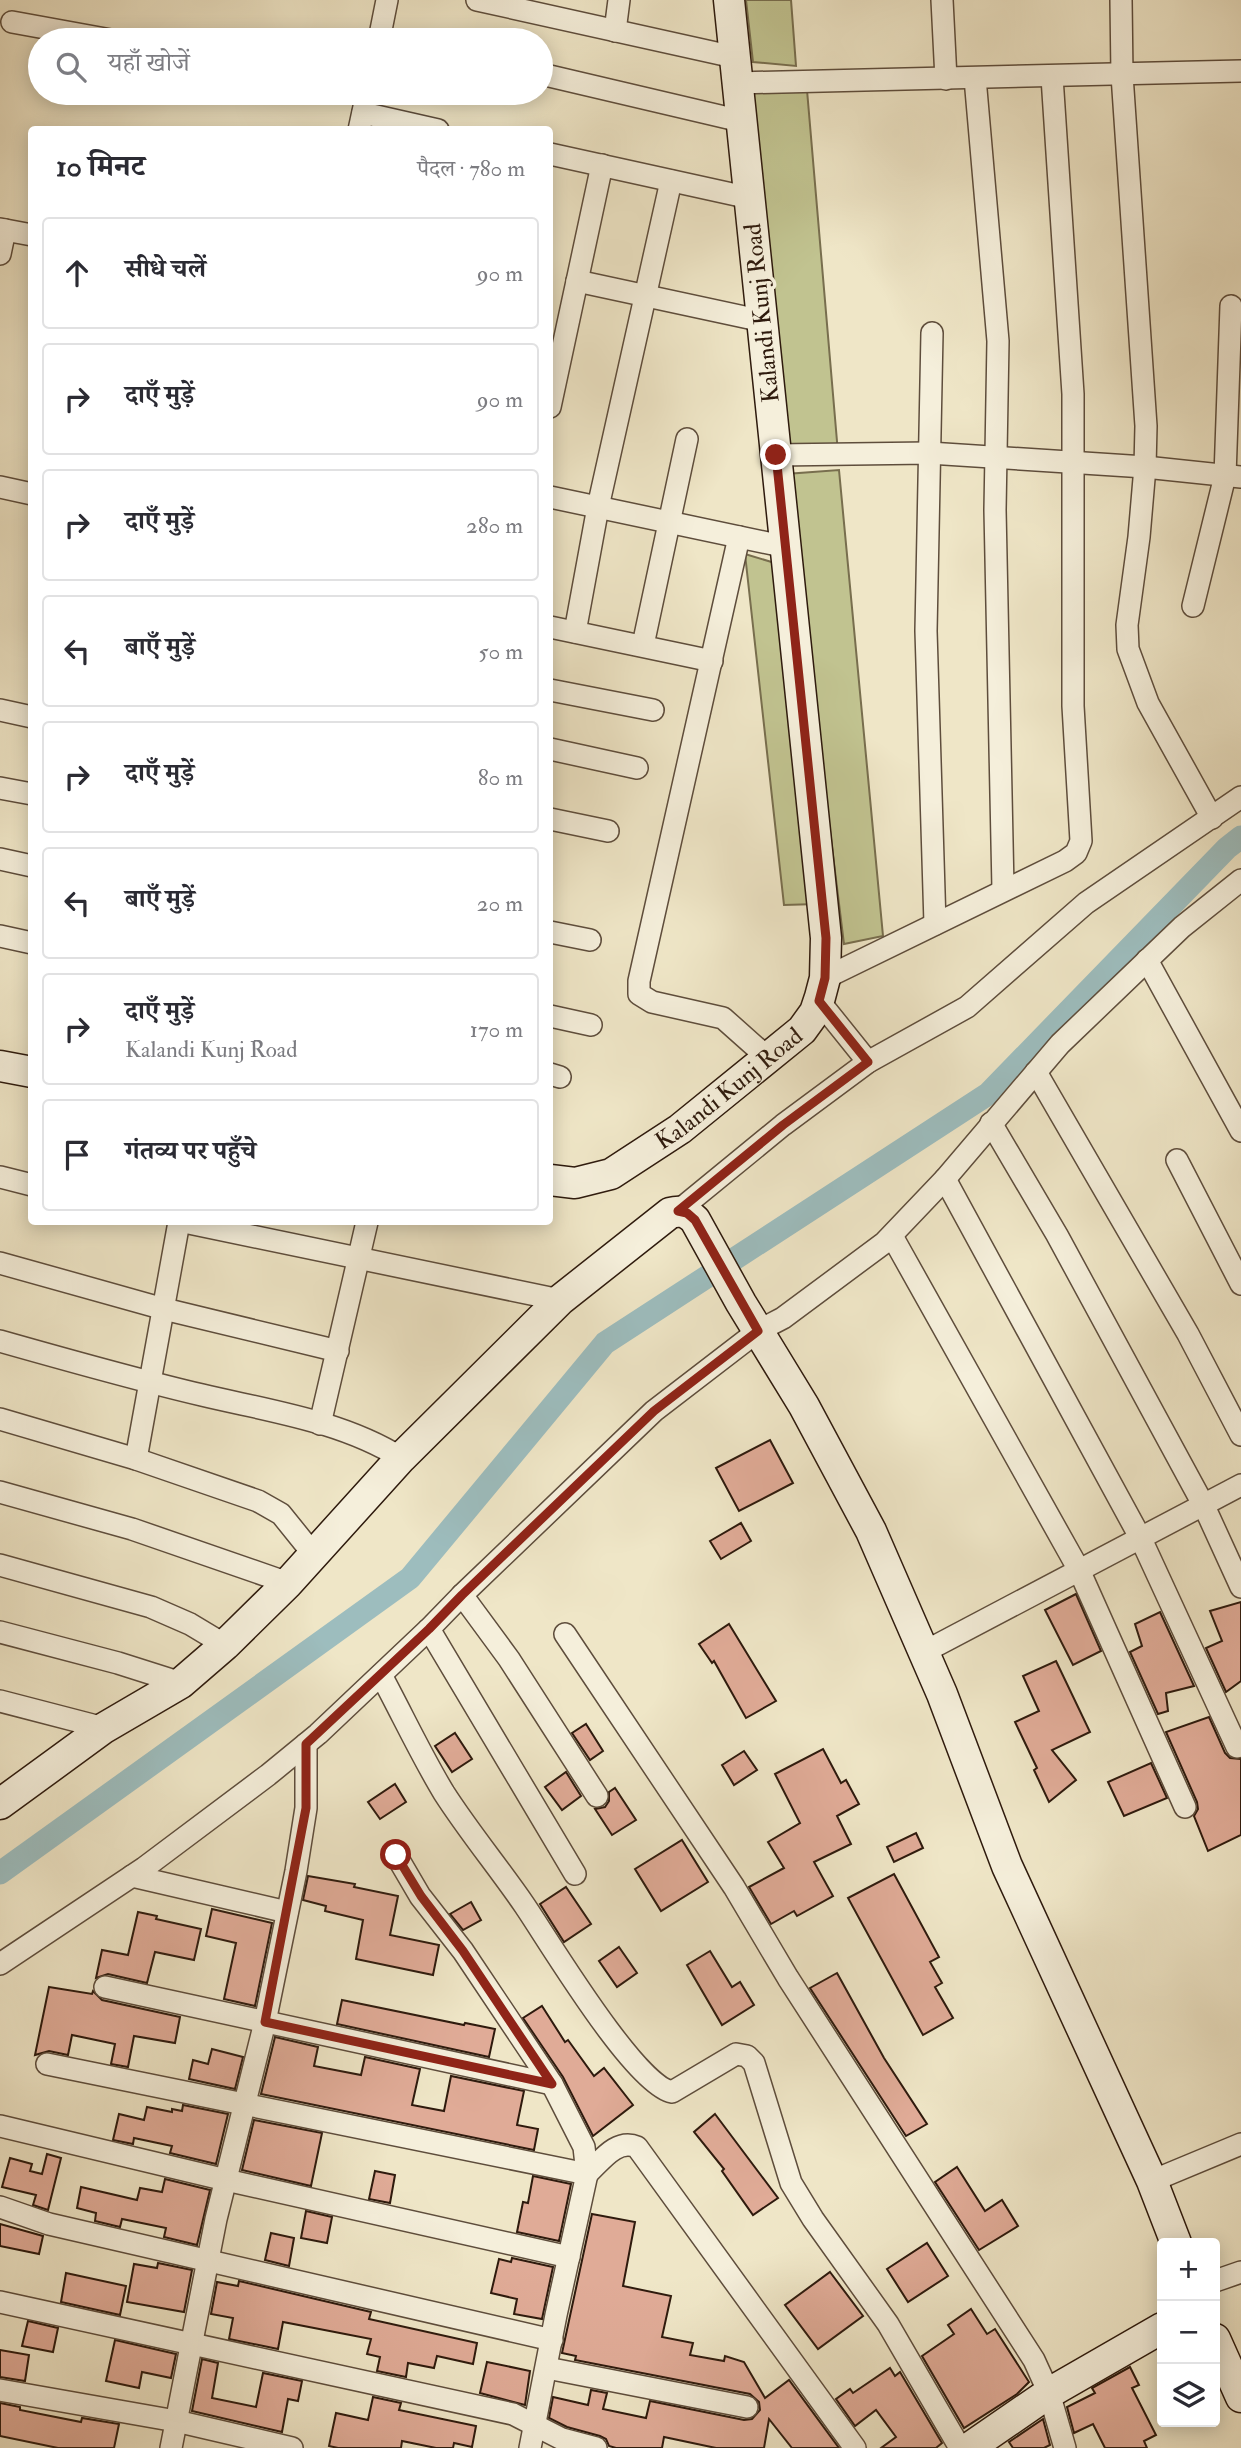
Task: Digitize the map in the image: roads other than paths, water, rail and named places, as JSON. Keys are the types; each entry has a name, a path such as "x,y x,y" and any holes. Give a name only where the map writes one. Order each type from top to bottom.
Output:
{"street":[{"path":"384,28 387,0"},
{"path":"477,0 615,31 736,70 946,79 1241,71"},
{"path":"615,31 619,0"},
{"name":"Kalandi Kunj Road","path":"553,1180 575,1183 611,1174 680,1129 802,1030 815,1012 822,990 826,938 729,0"},
{"path":"942,0 946,79"},
{"path":"1121,0 1122,75 1146,426 1139,537 1127,625 1128,649 1148,703 1212,818"},
{"path":"12,22 45,28"},
{"path":"868,1062 822,990 935,924 1065,861 1076,853 1081,841 1073,706 1073,394 1052,77"},
{"path":"553,78 741,121"},
{"path":"975,78 998,341 995,510 1003,890"},
{"path":"363,112 421,126"},
{"path":"553,155 750,198"},
{"path":"553,393 602,165"},
{"path":"575,632 598,507 671,181"},
{"path":"0,254 3,229 28,234"},
{"path":"577,281 763,321"},
{"path":"1194,606 1233,477 1231,306"},
{"path":"932,332 926,631 935,924"},
{"path":"643,645 687,439"},
{"path":"776,455 929,453 1145,467 1233,477"},
{"path":"0,487 28,493"},
{"path":"553,498 787,547"},
{"path":"739,537 639,981 639,994 652,1002 723,1018 768,1058"},
{"path":"553,628 712,661"},
{"path":"553,691 653,710"},
{"path":"0,710 28,716"},
{"path":"553,749 637,768"},
{"path":"0,788 28,793"},
{"path":"4,1793 104,1728 181,1683 225,1645 288,1583 401,1458 560,1300 660,1219 678,1211 783,1125 868,1062 967,1007 1086,903 1241,797"},
{"path":"553,821 608,831"},
{"path":"0,859 28,865"},
{"path":"0,1964 132,1876 268,1776 381,1675 654,1411 758,1331 783,1318 891,1236 945,1179 1060,1044 1202,910 1241,880"},
{"path":"553,933 590,940"},
{"path":"0,936 28,942"},
{"path":"1147,960 1241,1131"},
{"path":"553,1017 591,1025"},
{"path":"0,1066 28,1072"},
{"path":"1035,1072 1188,1334 1241,1435"},
{"path":"991,1123 1051,1224 1204,1506 1241,1587"},
{"path":"1177,1160 1241,1284"},
{"path":"0,1177 28,1184"},
{"path":"945,1179 1141,1539 1237,1747"},
{"path":"678,1211 687,1213 695,1220 741,1303 804,1406 871,1531 942,1693 1007,1866 1152,2181 1174,2238"},
{"path":"136,1459 181,1225"},
{"path":"196,1225 560,1300"},
{"path":"320,1424 366,1225"},
{"path":"891,1236 1079,1570 1185,1807"},
{"path":"0,1263 164,1309 338,1351"},
{"path":"0,1341 320,1424 365,1438 401,1458"},
{"path":"0,1419 136,1459 269,1506 290,1524 314,1555"},
{"path":"923,1652 1241,1485"},
{"path":"0,1492 132,1529 288,1583"},
{"path":"0,1566 151,1606 190,1624 225,1645"},
{"path":"462,1595 509,1659 597,1796"},
{"path":"429,1629 575,1874"},
{"path":"0,1632 118,1663 181,1683"},
{"path":"565,1634 734,1886 788,1978 1034,2360 1049,2392 1065,2448"},
{"path":"381,1675 445,1793 526,1908 578,1988 630,2057 656,2086 672,2092 736,2054 747,2056 754,2063 792,2183 813,2219 888,2324 960,2448"},
{"path":"0,1701 104,1728"},
{"path":"171,2448 208,2261 265,2022 287,1912 306,1808 306,1744"},
{"path":"396,1855 421,1896 463,1951 552,2084 584,2147 587,2174 530,2448"},
{"path":"132,1876 287,1912"},
{"path":"105,1987 552,2084"},
{"path":"47,2064 587,2174"},
{"path":"0,2126 569,2257"},
{"path":"1152,2181 1241,2144"},
{"path":"587,2174 621,2145 637,2147 855,2448"},
{"path":"0,2207 50,2224 552,2340"},
{"path":"1220,2279 1241,2272"},
{"path":"0,2302 513,2414 562,2439 596,2448"},
{"path":"969,2448 1049,2392 1157,2331"},
{"path":"1220,2350 1241,2397"},
{"path":"547,2368 747,2407"},
{"path":"0,2390 176,2421 292,2448"}],"waterway":[{"path":"0,1873 410,1578 605,1343 988,1094 1227,848 1241,837"}]}
